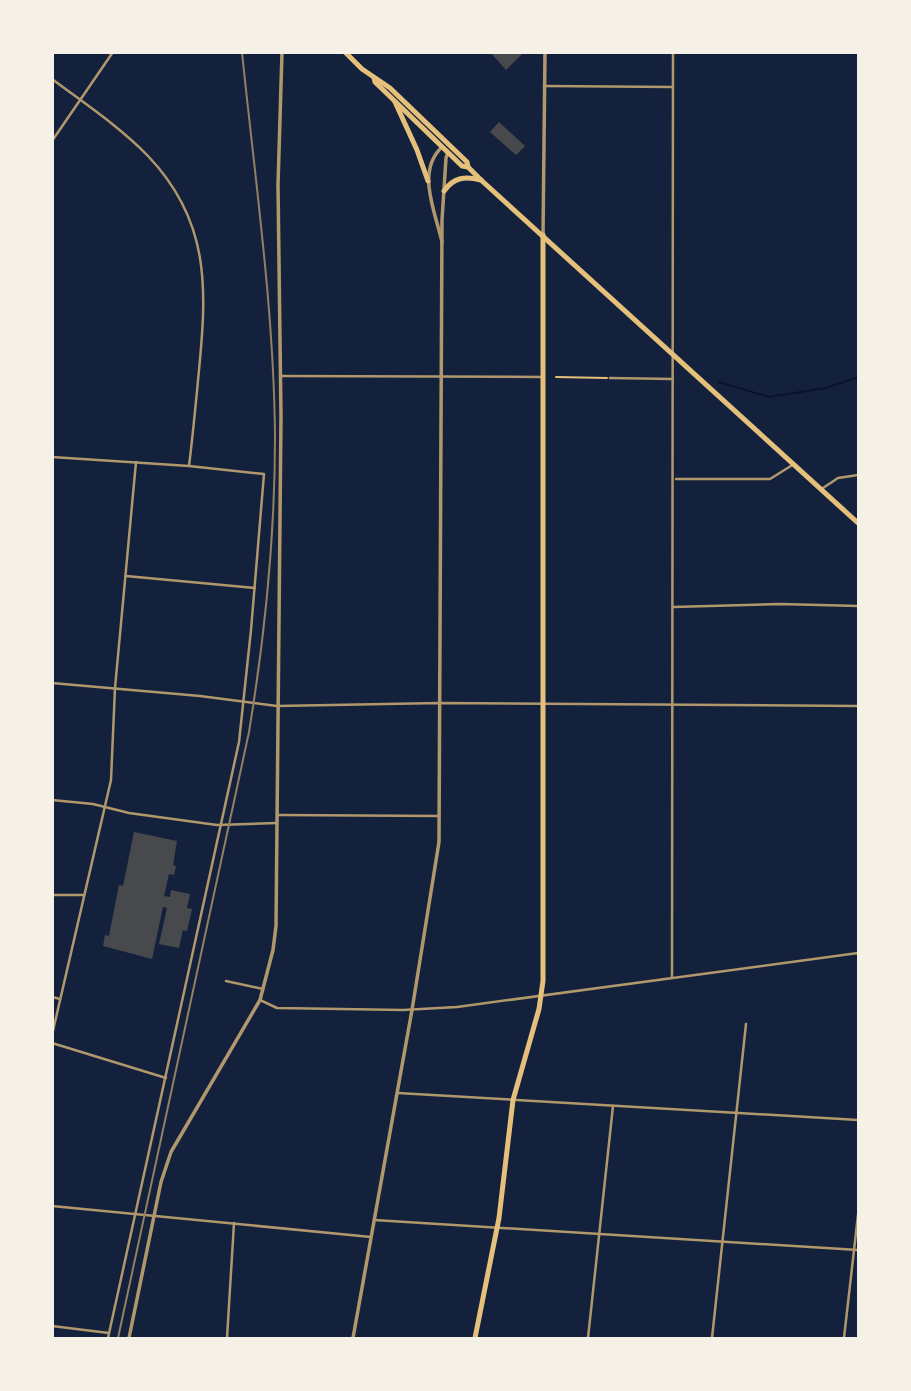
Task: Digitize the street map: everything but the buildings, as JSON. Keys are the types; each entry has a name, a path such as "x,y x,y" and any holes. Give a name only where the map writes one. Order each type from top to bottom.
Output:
{"main road":[{"path":"345,52 377,78 446,146 467,162 468,167 481,180 859,523"},
{"path":"374,78 394,100 419,120"},
{"path":"394,100 428,181"},
{"path":"446,146 448,153 462,166 468,167"},
{"path":"444,191 458,178 481,180"},
{"path":"475,1339 497,1228 513,1100 542,995 543,235"}],"street":[{"path":"52,141 113,52"},
{"path":"129,1339 153,1215 171,1152 260,1000 276,926 281,376 278,184 282,52"},
{"path":"543,235 545,52"},
{"path":"672,977 673,52"},
{"path":"52,79 130,139 163,174 177,195 195,238 201,260 205,305 189,466"},
{"path":"544,86 673,87"},
{"path":"442,242 428,181 430,162 446,146"},
{"path":"353,1339 437,863 442,242 448,153"},
{"path":"281,376 544,377"},
{"path":"610,378 674,379"},
{"path":"52,457 264,474 239,742 108,1339"},
{"path":"52,1035 111,780 116,688 136,462"},
{"path":"674,479 770,479 794,464"},
{"path":"822,489 838,478 859,475"},
{"path":"125,576 255,588"},
{"path":"673,607 780,604 859,606"},
{"path":"52,683 277,706 440,703 859,706"},
{"path":"52,800 221,824 277,823"},
{"path":"277,815 439,816"},
{"path":"52,895 84,895"},
{"path":"260,1000 277,1008 412,1010 457,1007 859,953"},
{"path":"226,981 263,989"},
{"path":"52,997 60,999"},
{"path":"712,1339 746,1024"},
{"path":"52,1043 166,1078"},
{"path":"398,1093 859,1120"},
{"path":"588,1339 613,1106"},
{"path":"52,1206 371,1237"},
{"path":"844,1339 859,1215"},
{"path":"374,1220 856,1250"},
{"path":"227,1339 234,1223"},
{"path":"52,1326 109,1333"}],"path":[{"path":"556,377 610,378"}],"waterway":[{"path":"719,382 769,397 826,388 858,377"}],"railway":[{"path":"118,1338 249,732 268,586 275,474 274,389 263,244 242,52"}]}
